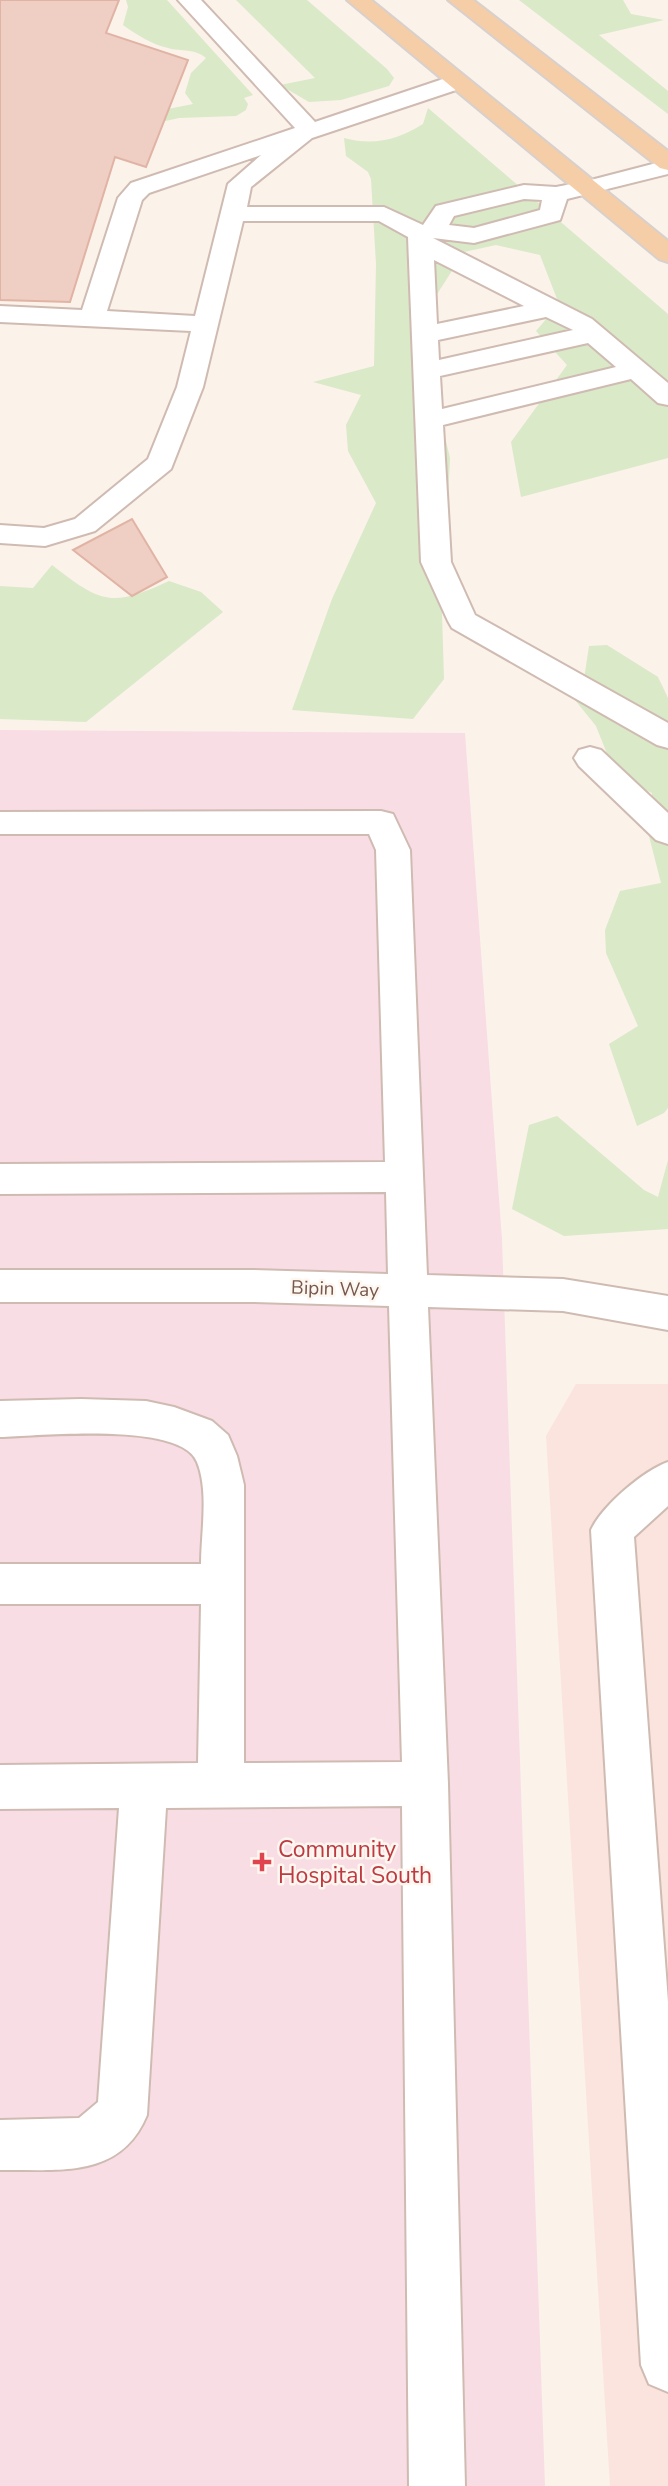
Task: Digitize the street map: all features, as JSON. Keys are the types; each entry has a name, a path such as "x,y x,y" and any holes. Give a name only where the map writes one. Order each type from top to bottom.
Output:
{"main road":[{"path":"358,0 668,254"},
{"path":"459,0 668,165"}],"street":[{"path":"189,0 309,129"},
{"path":"92,318 131,198 140,188 309,129 457,82"},
{"path":"0,534 45,537 85,524 161,463 190,387 240,184 309,129"},
{"path":"668,165 589,188 556,194 524,192 446,211 425,236 425,335 436,562 463,621 668,737"},
{"path":"232,214 384,214 595,333 668,397"},
{"path":"425,335 550,308"},
{"path":"0,314 206,324"},
{"path":"427,371 595,333"},
{"path":"429,420 636,370"},
{"path":"590,758 668,832"},
{"path":"0,823 382,822 393,850 425,1784 437,2486"},
{"path":"0,1179 406,1177"},
{"name":"Bipin Way","path":"0,1286 253,1286 563,1295 668,1313"},
{"path":"0,1419 139,1417 182,1424 213,1448 223,1485 221,1784"},
{"path":"668,1480 612,1530 668,2365"},
{"path":"0,1584 223,1584"},
{"path":"0,1787 425,1784"},
{"path":"0,2145 88,2143 122,2115 144,1785"}],"shaded area":[{"name":"Community Hospital South","path":"0,730 465,733 502,1239 545,2486 0,2486"},
{"path":"576,1384 668,1384 668,2486 610,2486 546,1436"}],"green space":[{"path":"126,0 167,0 253,95 244,98 248,104 246,110 236,116 179,118 133,128 163,110 193,104 185,93 191,73 206,58 192,51 156,44 123,25 128,7"},
{"path":"236,0 307,0 394,78 389,86 341,100 309,102 280,85 315,78"},
{"path":"519,0 623,0 631,14 664,20 599,35 668,91 668,114"},
{"path":"428,108 668,314 668,458 521,497 511,442 567,365 536,331 559,304 540,255 496,245 464,252 432,302 429,371 450,458 442,614 444,679 413,719 292,710 332,599 376,503 348,451 346,425 361,395 313,382 374,366 376,264 371,179 368,172 346,156 344,138 375,141 394,138 423,124"},
{"path":"52,565 95,594 119,598 169,581 201,592 223,612 86,722 0,719 0,586 33,588"},
{"path":"607,645 658,677 668,698 668,1108 664,1113 637,1126 609,1044 638,1026 606,953 605,930 620,891 661,883 649,836 652,793 616,776 596,726 571,695 584,679 589,646"},
{"path":"557,1116 644,1190 658,1197 668,1160 668,1229 564,1236 512,1209 529,1125"}],"building":[{"path":"0,0 119,0 106,33 188,60 146,167 115,157 70,302 0,300"},
{"path":"132,519 167,577 132,596 73,550"}],"place":[{"name":"Community Hospital South","path":"262,1862"}]}
